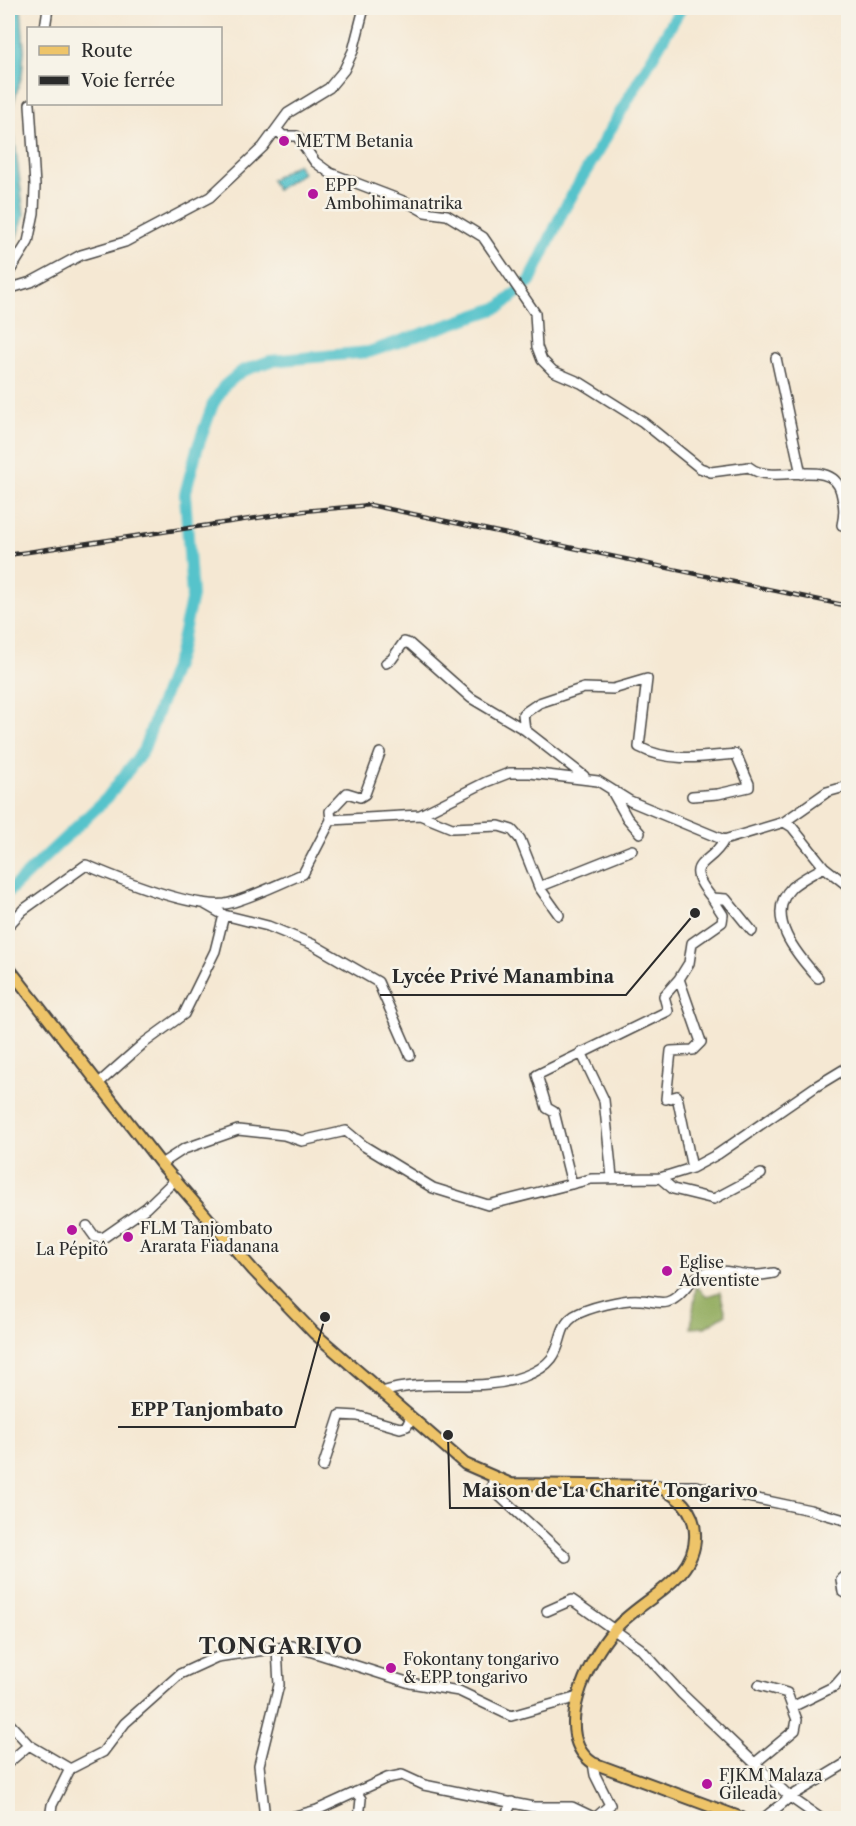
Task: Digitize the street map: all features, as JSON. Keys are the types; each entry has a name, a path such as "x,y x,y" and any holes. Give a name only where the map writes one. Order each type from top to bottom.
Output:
{"main road":[{"path":"8,967 100,1082 161,1164 253,1270 314,1334 465,1464 512,1484 658,1486 676,1496 694,1521 696,1540 692,1557 682,1573 614,1629 600,1649 578,1697 572,1722 576,1743 582,1756 593,1763 742,1818"}],"street":[{"path":"45,27 48,8"},
{"path":"30,105 35,186 34,213 28,242 8,274 12,288 32,282 81,255 114,247 192,208 237,173 277,129 288,113 329,88 344,70 353,51 364,8"},
{"path":"277,129 283,136 297,136 315,162 330,173 411,204 425,212 447,215 472,228 483,237 516,285 525,294 535,313 537,347 542,360 554,371 580,382 643,422 700,468 711,472 749,467 756,473 768,476 816,472 829,476 844,489 845,512 842,525"},
{"path":"776,358 801,474"},
{"path":"386,663 392,659 404,642 410,644 471,698 525,730 559,755 579,774 598,781 613,793 724,840 784,822 827,792 849,786"},
{"path":"525,730 523,714 539,703 584,688 614,689 647,679 639,747 667,757 708,758 736,754 749,784 749,787 718,794 692,796"},
{"path":"8,926 23,910 86,865 124,881 203,903 226,904 303,874 331,820 330,811 347,793 360,797 365,794 380,753"},
{"path":"331,820 420,815 509,773 541,774 598,781"},
{"path":"613,793 627,818 640,833"},
{"path":"420,815 452,828 500,826 512,830 520,839 539,887 559,915"},
{"path":"784,822 792,827 825,867 849,886"},
{"path":"572,1184 554,1112 547,1107 537,1075 668,1011 664,996 690,963 692,943 722,922 723,915 698,877 698,867 704,858 718,852 724,840"},
{"path":"539,887 632,850"},
{"path":"818,978 793,950 780,915 788,893 794,886 825,867"},
{"path":"712,898 726,899 752,931"},
{"path":"203,903 224,915 268,926 312,944 378,982 410,1055"},
{"path":"100,1082 144,1042 184,1014 215,951 224,915"},
{"path":"679,979 700,1042 693,1050 671,1051 666,1099 677,1096 692,1168"},
{"path":"581,1052 604,1100 605,1128 612,1177"},
{"path":"161,1164 175,1153 238,1130 284,1135 302,1141 346,1131 364,1146 433,1188 488,1205 572,1184 612,1177 660,1178 692,1168 718,1154 806,1093 849,1067"},
{"path":"660,1178 673,1189 714,1199 761,1174"},
{"path":"87,1226 95,1237 103,1238 146,1208 176,1179"},
{"path":"382,1392 405,1384 472,1386 511,1382 546,1366 558,1352 565,1325 580,1313 628,1300 660,1303 673,1300 693,1278 704,1273 720,1270 753,1275 774,1273"},
{"path":"323,1467 340,1416 358,1416 400,1428 407,1426 411,1418"},
{"path":"494,1477 492,1486 495,1492 566,1557"},
{"path":"658,1486 696,1486 810,1510 849,1521"},
{"path":"849,1573 841,1580 843,1592 849,1593"},
{"path":"547,1611 572,1600 641,1649 682,1694 790,1797 820,1818"},
{"path":"50,1818 52,1805 70,1769 104,1752 125,1723 194,1665 217,1656 291,1647 303,1649 410,1683 459,1691 511,1716 578,1697"},
{"path":"266,1818 259,1765 279,1685 277,1649"},
{"path":"792,1707 835,1686 849,1671"},
{"path":"754,1763 795,1730 797,1720 788,1693 759,1685"},
{"path":"8,1722 29,1744 46,1757 70,1769"},
{"path":"8,1764 29,1744"},
{"path":"764,1818 790,1797 849,1762"},
{"path":"288,1818 317,1810 387,1778 402,1775 424,1785 533,1808 572,1807 595,1818 610,1806 595,1775 593,1763"},
{"path":"356,1792 361,1799 359,1818"},
{"path":"508,1818 506,1815 512,1802"}],"green space":[{"path":"696,1286 707,1296 720,1292 726,1314 705,1327 691,1328"}],"water":[{"path":"12,8 21,8 24,50 22,74 11,111 24,216 8,260 8,232 12,204 8,150"},
{"path":"297,164 303,173 277,190 271,180"}],"waterway":[{"path":"8,892 107,798 143,751 179,654 192,596 185,494 197,449 213,404 224,386 242,371 270,361 369,352 500,307 530,281 563,211 681,8"}],"railway":[{"path":"8,555 304,511 370,505 848,606"}],"place":[{"name":"METM Betania","path":"284,141"},
{"name":"EPP Ambohimanatrika","path":"313,194"},
{"name":"Lycée Privé Manambina","path":"695,913"},
{"name":"La Pépitô","path":"72,1230"},
{"name":"FLM Tanjombato Ararata Fiadanana","path":"128,1237"},
{"name":"Eglise Adventiste","path":"667,1271"},
{"name":"EPP Tanjombato","path":"325,1317"},
{"name":"Maison de La Charité Tongarivo","path":"448,1435"},
{"name":"Fokontany tongarivo & EPP tongarivo","path":"391,1668"},
{"name":"FJKM Malaza Gileada","path":"707,1784"}],"district":[{"name":"TONGARIVO","path":"281,1646"}]}
